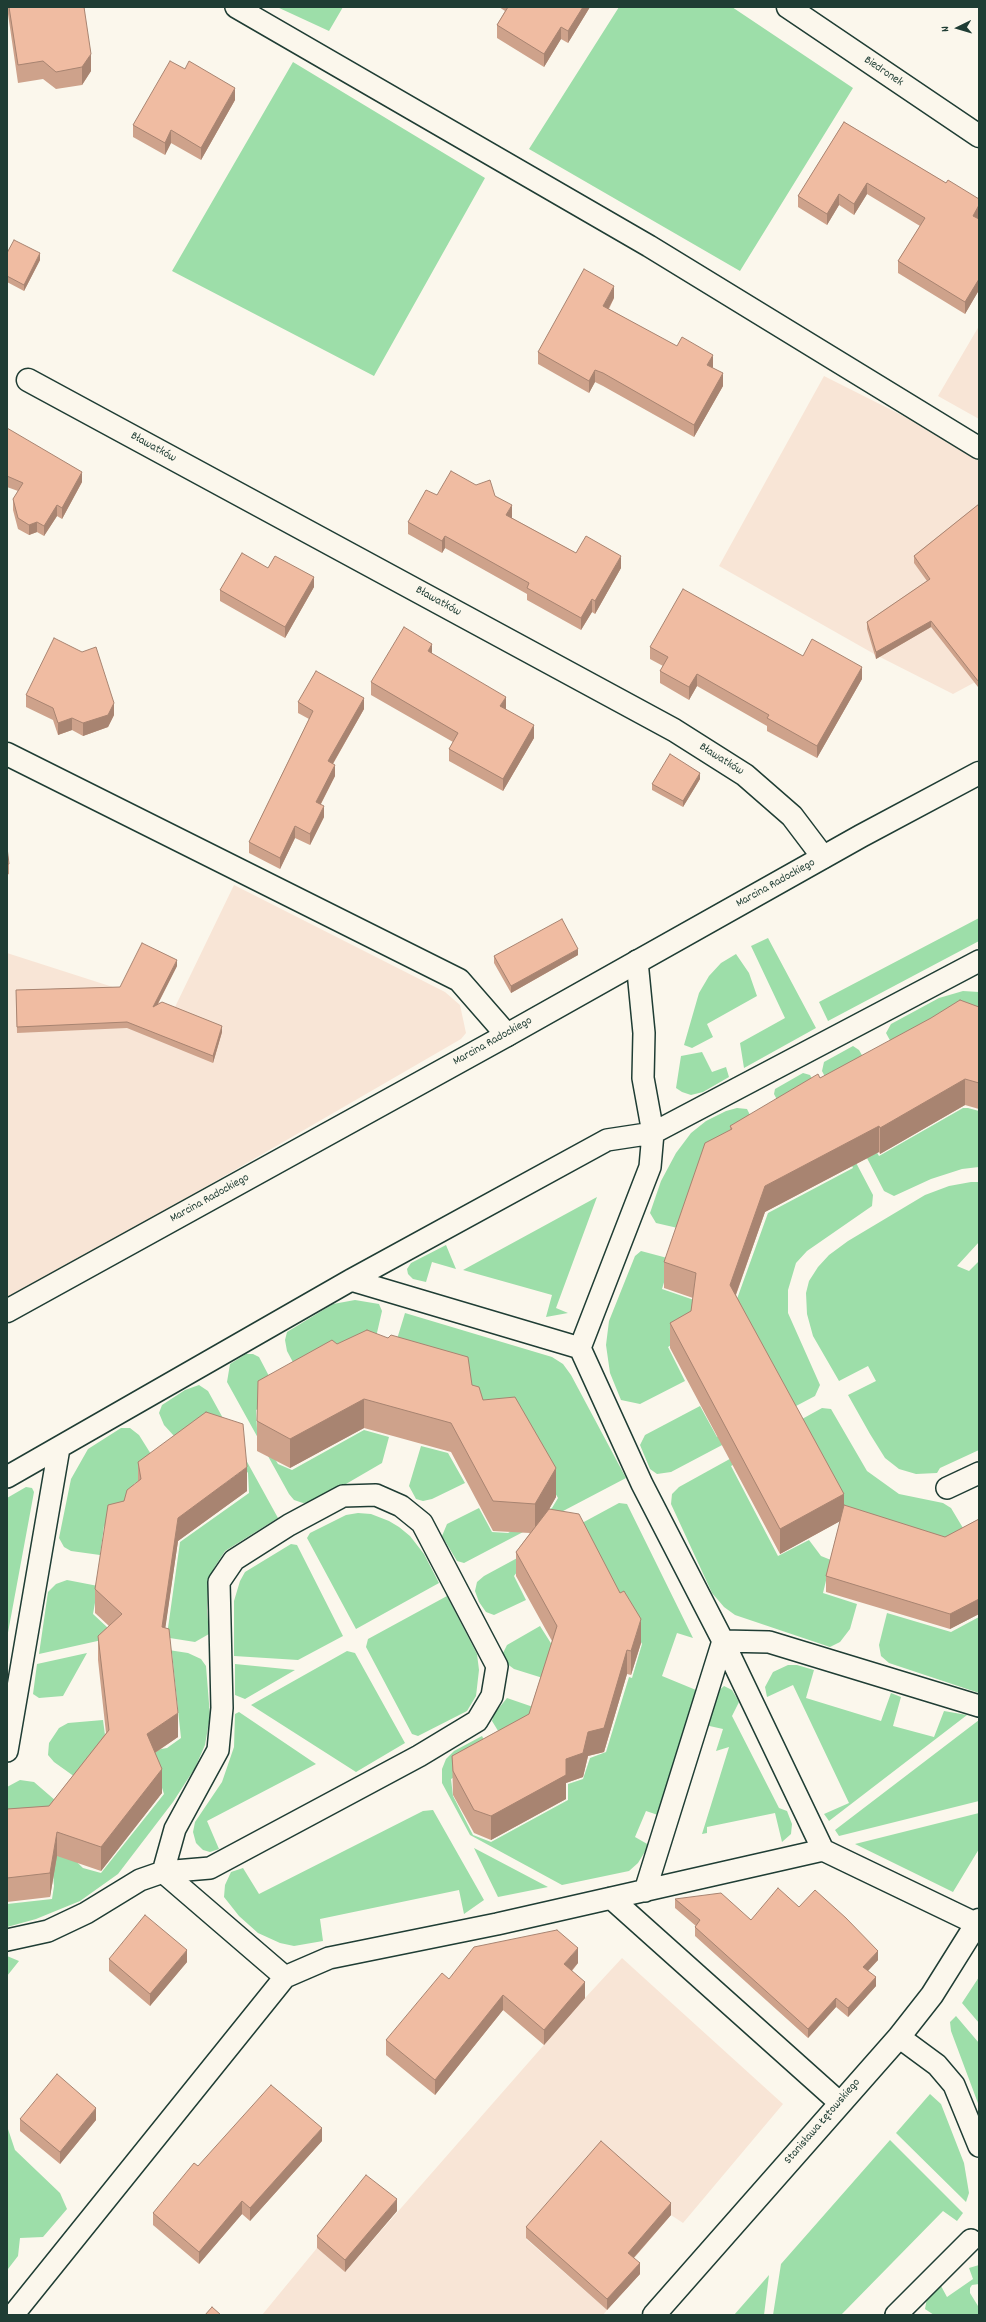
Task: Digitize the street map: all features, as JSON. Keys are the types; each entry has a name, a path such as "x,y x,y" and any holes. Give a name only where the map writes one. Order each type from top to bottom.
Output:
{"street":[{"name":"Biedronek","path":"788,7 979,136"},
{"name":"Bławatków","path":"28,380 674,730 745,775 792,816 823,857"},
{"path":"7,754 459,980 507,1035"},
{"name":"Marcina Radockiego","path":"7,1311 507,1035 637,960 823,857 979,773"},
{"name":"Stanisława Łętowskiego","path":"654,2315 899,2037 932,1995 978,1922"}],"lane":[{"path":"236,7 649,246 979,448"},
{"path":"637,960 644,1033 643,1078 653,1132 650,1167 580,1348 642,1484 724,1641 823,1850"},
{"path":"7,1477 351,1280 607,1140 653,1132 979,961"},
{"path":"956,974 979,980"},
{"path":"351,1280 580,1348"},
{"path":"7,1751 59,1448"},
{"path":"948,1488 979,1473"},
{"path":"7,1940 48,1931 86,1913 140,1880 162,1872 210,1868 419,1756 477,1721 492,1696 497,1666 422,1523 401,1506 376,1495 343,1496 289,1525 234,1560 219,1582 222,1708 218,1750 175,1829 162,1872"},
{"path":"724,1641 769,1642 979,1706"},
{"path":"645,1891 724,1641"},
{"path":"13,2315 285,1977 329,1958 497,1924 823,1850 978,1922"},
{"path":"162,1872 285,1977"},
{"path":"610,1898 840,2103"},
{"path":"899,2037 937,2065 954,2085 979,2146"},
{"path":"896,2315 976,2236"}],"shaded area":[{"path":"979,326 979,419 938,396"},
{"path":"824,376 979,454 979,680 953,694 876,655 719,566"},
{"path":"234,885 445,992 460,1005 466,1033 461,1039 7,1302 7,953 175,1007"},
{"path":"622,1958 783,2104 683,2223 671,2215 526,2239 607,2310 603,2315 262,2315 317,2248 345,2272 585,1998"}],"green space":[{"path":"277,7 343,7 329,31"},
{"path":"619,7 732,7 853,88 740,271 529,149"},
{"path":"293,62 485,178 374,376 172,271"},
{"path":"979,918 979,941 828,1021 819,1002"},
{"path":"768,938 816,1028 744,1068 740,1043 785,1018 751,946"},
{"path":"736,954 749,973 757,996 707,1024 713,1037 692,1048 684,1045 699,993 709,976 721,963"},
{"path":"963,991 979,992 979,1030 899,1057 886,1033 891,1024 939,998"},
{"path":"853,1046 859,1050 873,1074 841,1090 879,1156 963,1108 968,1108 979,1111 979,1167 962,1169 931,1179 894,1196 884,1191 822,1071 824,1062"},
{"path":"702,1052 712,1072 726,1067 729,1077 703,1092 691,1095 682,1092 676,1088 681,1056"},
{"path":"803,1073 810,1075 873,1195 872,1206 807,1251 796,1263 788,1290 788,1313 820,1385 815,1396 671,1472 657,1474 650,1469 640,1445 645,1435 700,1406 717,1437 782,1403 733,1310 768,1213 853,1168 819,1097 786,1117 774,1094 775,1089"},
{"path":"737,1108 747,1109 759,1133 682,1229 656,1223 650,1213 661,1181 676,1153 691,1133 706,1121 726,1111"},
{"path":"979,1182 979,1242 957,1266 969,1271 979,1261 979,1450 940,1468 937,1473 916,1474 899,1469 885,1458 870,1434 848,1395 876,1381 868,1366 839,1381 813,1336 807,1314 806,1293 809,1281 818,1267 829,1255 848,1241 925,1195 949,1186"},
{"path":"597,1197 556,1308 568,1313 546,1317 552,1295 463,1270"},
{"path":"446,1245 456,1269 432,1262 426,1282 413,1279 408,1274 407,1269 411,1263"},
{"path":"641,1251 671,1259 662,1289 694,1300 698,1329 668,1347 685,1381 640,1404 621,1400 610,1373 606,1345 609,1321 635,1256"},
{"path":"355,1300 379,1304 382,1311 371,1359 304,1383 287,1351 285,1340 287,1332 333,1304"},
{"path":"405,1313 552,1357 563,1364 571,1375 626,1478 464,1563 457,1561 442,1536 447,1524 479,1508 492,1532 508,1533 552,1508 558,1498 516,1425 390,1362"},
{"path":"246,1354 253,1354 259,1357 280,1397 256,1410 257,1429 278,1464 292,1470 364,1430 389,1437 382,1463 315,1502 303,1503 294,1500 289,1494 227,1382 230,1364"},
{"path":"199,1385 208,1391 278,1518 225,1551 214,1568 208,1586 207,1610 209,1634 195,1642 157,1636 102,1640 39,1654 48,1592 56,1584 67,1580 98,1586 93,1614 108,1628 149,1634 168,1628 180,1542 249,1493 248,1473 222,1439 185,1448 164,1425 159,1413 162,1405 185,1390"},
{"path":"822,1408 831,1409 867,1471 899,1494 943,1503 951,1508 969,1538 946,1550 846,1519 797,1429 731,1466 778,1556 809,1540 821,1556 831,1560 823,1593 857,1604 850,1629 840,1642 830,1647 735,1615 724,1607 712,1593 671,1504 672,1494 679,1487"},
{"path":"121,1428 130,1428 139,1435 159,1467 134,1484 137,1501 122,1522 104,1526 100,1555 71,1551 64,1547 59,1538 71,1479 88,1449"},
{"path":"421,1446 448,1453 465,1483 432,1499 423,1501 416,1499 409,1486"},
{"path":"26,1487 32,1488 34,1492 7,1638 7,1498"},
{"path":"619,1503 627,1504 693,1638 677,1633 662,1676 696,1690 658,1815 646,1811 635,1837 649,1845 638,1863 629,1871 562,1885 470,1835 442,1783 442,1769 446,1759 454,1751 482,1736 493,1756 451,1779 453,1796 473,1835 491,1842 568,1800 568,1784 583,1779 590,1758 606,1752 629,1677 632,1678 642,1644 624,1611 527,1559 514,1576 526,1600 494,1615 486,1612 479,1602 475,1591 477,1582 484,1576"},
{"path":"358,1513 371,1514 389,1521 410,1536 424,1554 439,1583 356,1629 307,1538 310,1533 346,1515"},
{"path":"291,1544 297,1545 343,1636 298,1660 234,1656 234,1601 240,1581 245,1572"},
{"path":"447,1596 477,1654 479,1670 476,1696 467,1711 418,1736 412,1734 366,1647 368,1639"},
{"path":"887,1613 951,1632 979,1617 979,1693 889,1663 881,1656 879,1645"},
{"path":"540,1626 554,1648 546,1679 514,1669 506,1663 503,1653 507,1645"},
{"path":"162,1649 188,1653 201,1659 206,1666 210,1716 205,1745 195,1768 173,1802 118,1874 80,1901 36,1919 7,1927 7,1904 52,1899 54,1886 51,1843 57,1843 83,1868 101,1873 164,1794 150,1751 167,1748 181,1738 172,1653"},
{"path":"347,1651 355,1653 405,1743 356,1772 251,1705"},
{"path":"87,1653 63,1696 39,1698 33,1694 37,1664"},
{"path":"235,1664 295,1670 245,1699 235,1695"},
{"path":"788,1665 797,1665 814,1670 806,1698 881,1721 891,1693 901,1697 893,1726 934,1737 944,1711 967,1715 829,1821 824,1814 849,1803 793,1685 767,1697 765,1687 773,1672"},
{"path":"724,1686 732,1690 739,1702 732,1716 779,1808 787,1811 792,1824 791,1834 782,1842 775,1813 707,1827 707,1833 702,1834 729,1747 716,1751 723,1729 705,1725 716,1693"},
{"path":"507,1698 536,1708 508,1747 492,1721 494,1714"},
{"path":"239,1712 316,1764 207,1821 219,1849 210,1852 203,1850 196,1843 193,1832 195,1822 222,1782 234,1747 235,1714"},
{"path":"103,1720 107,1750 82,1782 54,1762 48,1755 49,1743 59,1728 68,1723"},
{"path":"979,1720 979,1801 839,1836 835,1830"},
{"path":"20,1780 34,1782 63,1807 7,1830 7,1787"},
{"path":"433,1810 484,1900 464,1914 459,1890 320,1919 323,1941 294,1946 280,1943 258,1933 239,1916 224,1897 225,1885 231,1872 243,1868 259,1894 423,1811"},
{"path":"979,1813 979,1849 953,1892 855,1844"},
{"path":"474,1848 548,1887 498,1897"},
{"path":"7,1956 19,1961 7,1976"},
{"path":"979,1977 979,2023 962,2003"},
{"path":"956,2016 979,2043 979,2106 951,2031 950,2022"},
{"path":"930,2094 941,2104 964,2163 969,2193 966,2202 896,2133"},
{"path":"7,2126 15,2150 60,2193 67,2209 43,2237 20,2238 18,2256 8,2269"},
{"path":"890,2140 963,2213 957,2221 943,2211 841,2315 773,2315 781,2264"},
{"path":"979,2265 979,2284 972,2285 970,2288 970,2293 978,2306 979,2315 934,2315 925,2309 927,2298 941,2286 947,2297 973,2279 969,2268"},
{"path":"769,2275 764,2315 734,2315"}],"building":[{"path":"9,7 84,7 91,54 82,67 56,72 43,61 18,65"},
{"path":"508,7 583,7 568,31 561,27 544,54 497,25"},
{"path":"170,61 185,69 189,61 235,88 201,148 171,130 165,143 133,125"},
{"path":"844,122 946,183 948,180 979,199 979,205 973,216 979,219 979,279 965,302 898,261 925,218 867,183 854,204 839,194 827,214 798,196"},
{"path":"14,240 40,253 24,285 7,276 7,253"},
{"path":"584,269 614,286 603,306 677,346 682,337 713,355 707,365 723,373 694,425 603,373 595,370 589,381 538,352"},
{"path":"7,428 82,472 62,508 57,505 44,526 37,522 29,525 18,518 13,499 23,483 7,476"},
{"path":"451,471 476,485 490,480 495,496 512,505 506,515 576,553 586,536 621,556 595,601 592,599 581,618 527,588 529,583 445,536 442,541 408,522 426,490 437,495"},
{"path":"979,504 979,680 978,681 931,621 876,652 867,622 930,579 914,556"},
{"path":"242,553 268,568 275,556 314,577 285,627 220,590"},
{"path":"683,589 803,656 812,639 862,667 817,746 767,718 769,715 697,674 689,687 660,671 668,657 650,647"},
{"path":"404,627 432,644 428,651 506,697 500,706 534,725 503,779 449,749 458,733 371,682"},
{"path":"54,638 82,652 96,647 114,703 108,715 83,723 72,718 58,723 53,708 26,695"},
{"path":"316,671 364,698 328,761 335,765 316,802 324,806 310,834 295,826 280,858 249,842 313,711 298,702"},
{"path":"670,754 700,773 683,801 652,784"},
{"path":"7,847 9,864 7,864"},
{"path":"562,919 578,949 511,986 494,956"},
{"path":"142,943 177,960 153,1007 162,1002 222,1026 213,1056 127,1022 17,1027 16,990 120,987"},
{"path":"960,1000 979,1007 979,1083 965,1079 880,1128 879,1126 765,1186 730,1285 844,1494 780,1529 670,1323 691,1311 696,1273 664,1262 705,1143 732,1129 730,1126 818,1074 820,1078 931,1018"},
{"path":"367,1330 388,1338 391,1335 468,1357 472,1385 479,1387 483,1400 515,1397 556,1468 535,1504 493,1501 451,1423 364,1399 290,1439 257,1421 258,1381 332,1340 337,1344"},
{"path":"206,1412 243,1424 247,1467 178,1518 162,1627 169,1629 178,1713 147,1734 162,1769 101,1847 57,1832 50,1873 7,1878 7,1809 49,1806 109,1730 98,1636 122,1614 95,1589 108,1505 124,1501 127,1490 141,1479 138,1462"},
{"path":"844,1505 945,1537 979,1519 979,1599 950,1614 826,1576"},
{"path":"549,1509 579,1514 620,1593 624,1591 641,1619 631,1651 627,1650 604,1728 588,1732 583,1753 566,1759 566,1775 491,1816 474,1810 453,1771 452,1756 529,1714 557,1626 516,1552"},
{"path":"778,1888 799,1907 815,1890 846,1918 878,1951 863,1967 876,1977 848,2008 836,1998 808,2029 695,1927 700,1920 675,1899 721,1893 751,1920"},
{"path":"145,1915 187,1950 150,1994 109,1959"},
{"path":"557,1930 578,1948 564,1964 585,1982 544,2030 503,1995 435,2080 386,2040 442,1973 449,1979 474,1947"},
{"path":"57,2074 96,2108 60,2152 20,2119"},
{"path":"271,2085 322,2128 250,2208 242,2201 199,2252 153,2213 194,2163 198,2166"},
{"path":"601,2141 671,2203 628,2253 640,2263 607,2299 526,2227"},
{"path":"366,2175 397,2199 345,2260 317,2236"},
{"path":"212,2307 221,2315 205,2315"}]}
